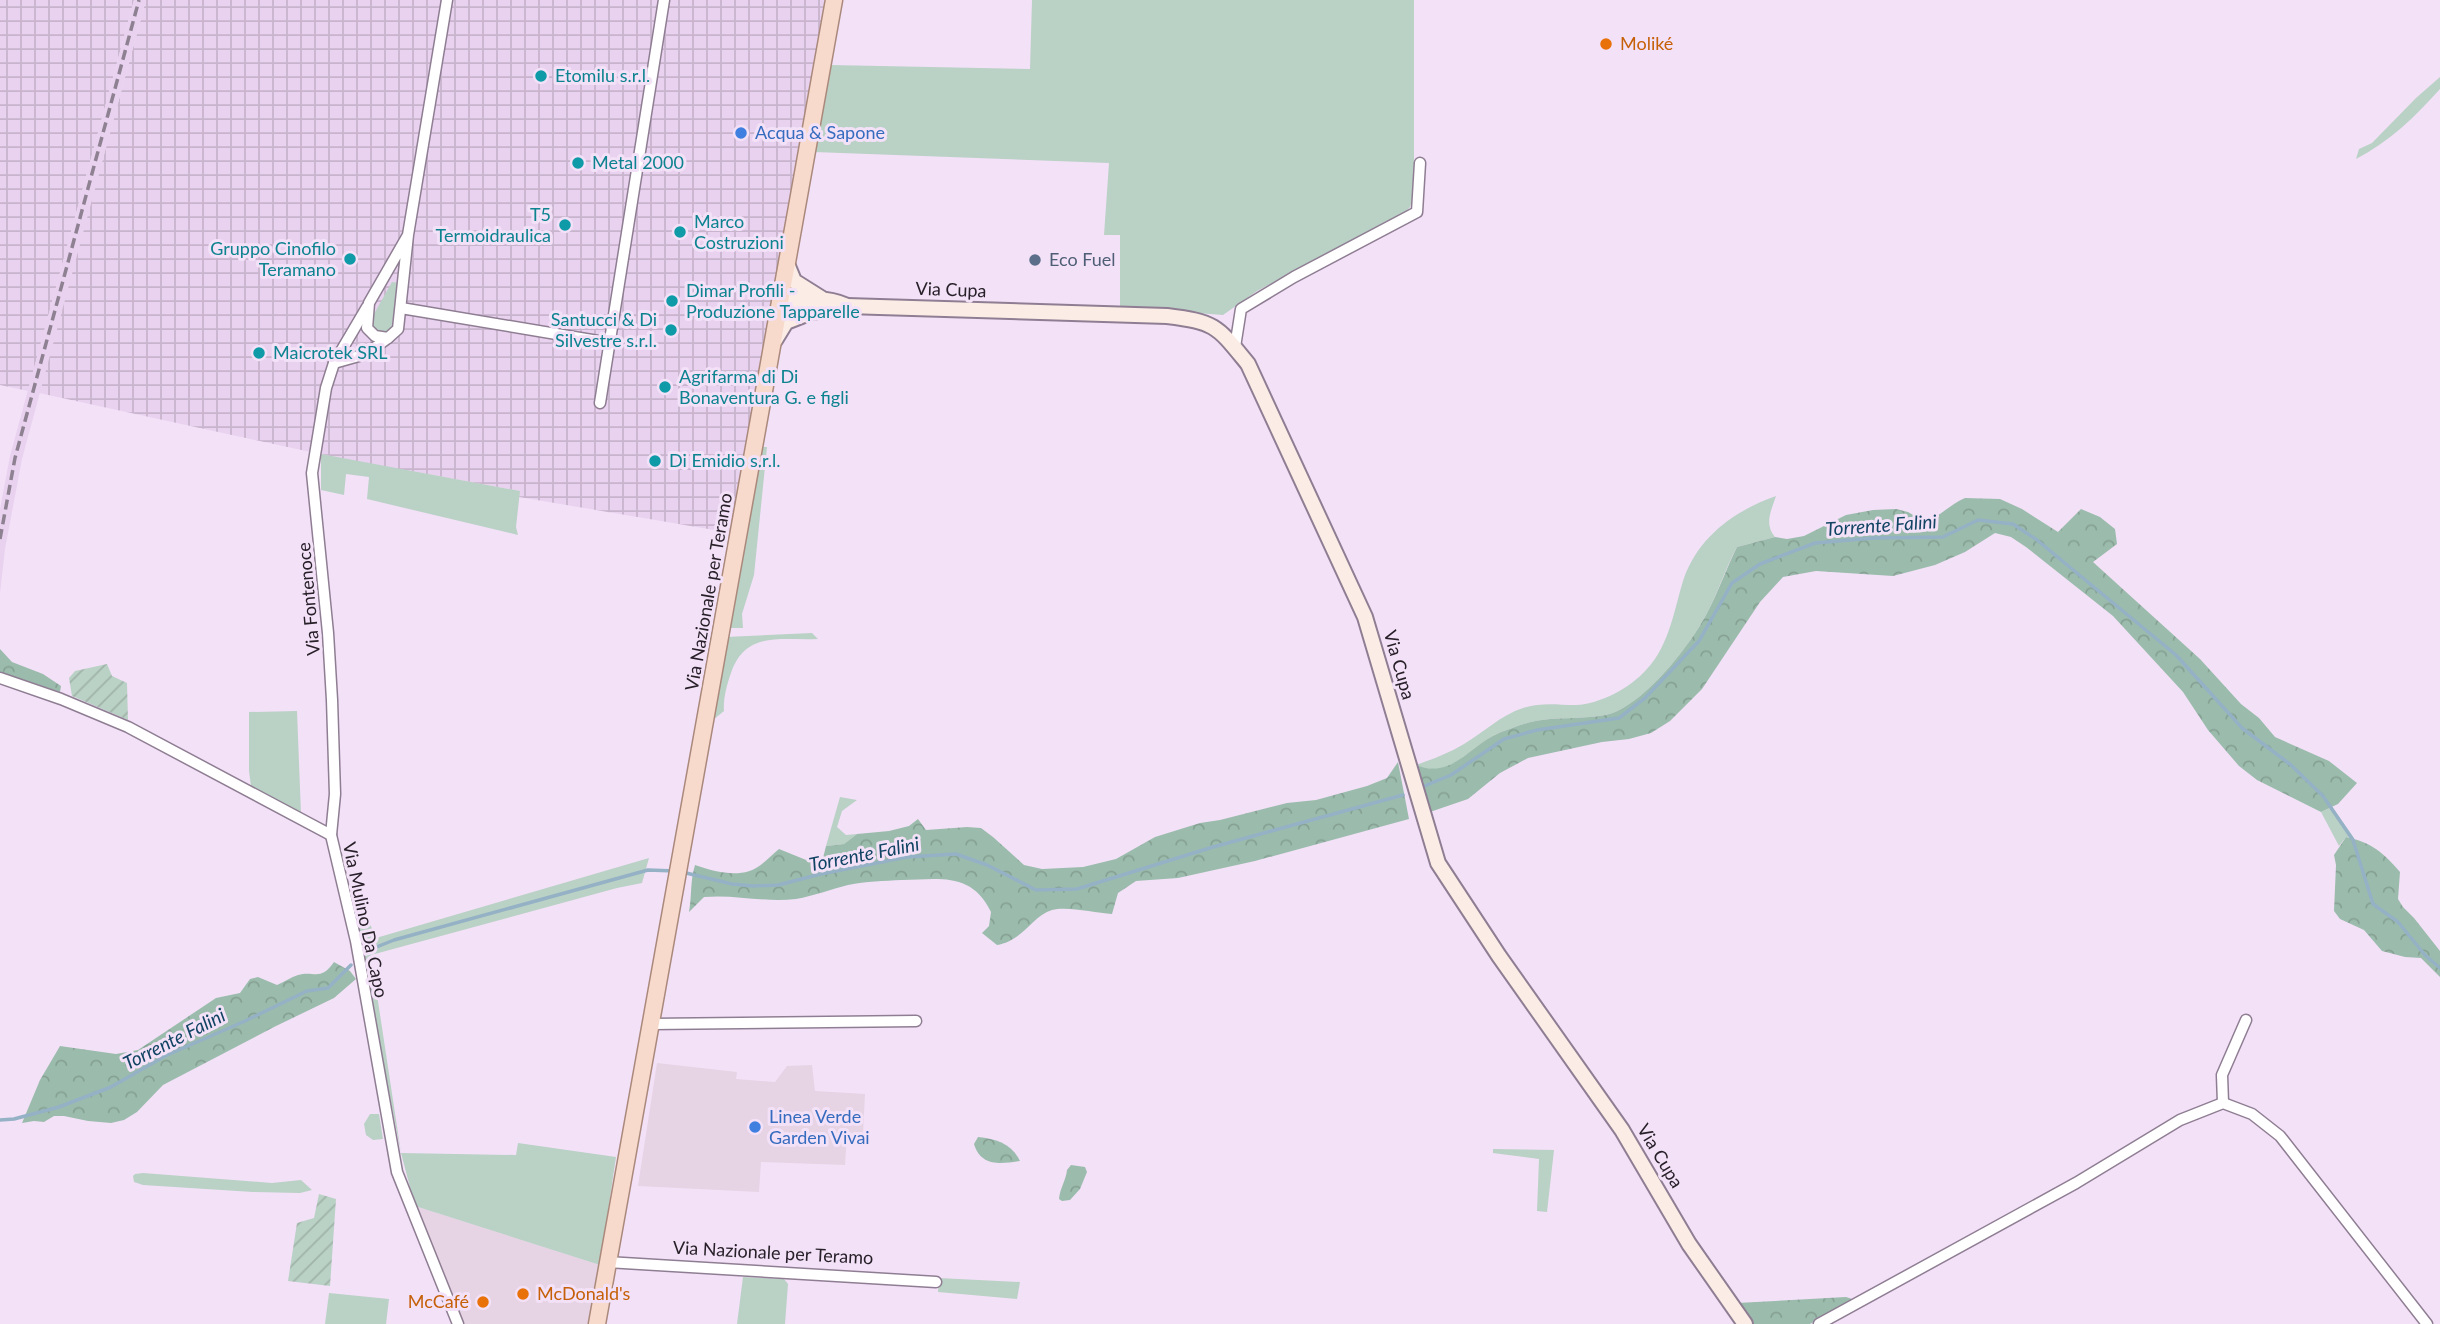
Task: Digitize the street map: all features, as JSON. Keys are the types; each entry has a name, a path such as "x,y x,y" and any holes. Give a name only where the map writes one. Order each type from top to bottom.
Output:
{"main road":[{"name":"Via Nazionale per Teramo","path":"597,1324 834,0"}],"street":[{"name":"Via Fontenoce","path":"388,338 398,329 408,235 447,0"},
{"path":"600,403 664,0"},
{"path":"1234,347 1241,309 1294,277 1417,212 1420,163"},
{"name":"Via Fontenoce","path":"331,835 335,794 332,700 312,473 326,388 334,363 408,235"},
{"name":"Via Cupa","path":"787,264 794,281 819,305"},
{"name":"Via Cupa","path":"780,303 789,298 819,305 838,301 846,306 1167,316 1202,320 1215,326 1248,364 1365,617 1437,863 1622,1130 1689,1244 1745,1324"},
{"path":"369,303 367,328 375,336 388,338"},
{"path":"772,348 779,330 786,322 819,305"},
{"path":"401,308 610,343"},
{"path":"334,363 366,354 388,338"},
{"name":"Via Mulino Da Capo","path":"0,678 61,699 128,727 331,835 356,941 397,1172 458,1324"},
{"path":"2223,1103 2222,1075 2246,1020"},
{"path":"651,1024 916,1021"},
{"path":"1819,1324 2076,1183 2180,1120 2223,1103 2252,1114 2280,1136 2427,1324"},
{"name":"Via Nazionale per Teramo","path":"607,1262 936,1282"}],"shaded area":[{"path":"0,0 134,0 28,391 0,385"},
{"path":"134,0 146,0 22,459 5,549 0,593 0,509 10,456"},
{"path":"146,0 827,0 732,533 519,497 519,491 338,458 39,393"},
{"name":"Linea Verde Garden Vivai","path":"657,1063 737,1072 736,1079 775,1082 787,1066 812,1065 815,1091 865,1094 863,1134 847,1133 845,1165 761,1162 759,1192 638,1186"},
{"name":"McDonald's","path":"415,1206 600,1265 589,1324 464,1324"}],"green space":[{"path":"1032,0 1414,0 1414,194 1410,207 1405,213 1257,291 1223,315 1120,307 1120,235 1104,235 1109,163 814,152 830,65 1030,69"},
{"path":"2440,77 2440,89 2411,119 2380,145 2356,159 2359,149 2372,143"},
{"path":"392,282 399,285 391,329 379,332 372,328 371,319"},
{"path":"762,447 767,447 754,575 742,614 743,628 729,628"},
{"path":"321,454 520,491 516,527 518,535 367,499 369,477 346,474 344,495 321,490"},
{"path":"1776,496 1769,522 1775,537 1737,547 1710,607 1688,643 1663,674 1634,700 1620,710 1606,715 1537,721 1501,732 1451,765 1441,768 1429,769 1416,765 1458,747 1515,711 1543,704 1585,704 1614,694 1632,683 1646,670 1661,649 1684,578 1699,549 1733,517"},
{"path":"1965,498 2000,499 2022,509 2058,532 2081,509 2100,517 2115,529 2117,544 2093,562 2200,659 2275,737 2329,761 2357,783 2338,804 2321,812 2257,780 2239,766 2208,730 2183,692 2113,616 2026,547 2011,537 1995,533 1965,552 1935,565 1893,576 1816,571 1783,577 1760,602 1702,689 1670,721 1651,733 1629,739 1528,758 1500,773 1468,799 1430,812 1416,765 1441,768 1461,759 1501,732 1550,719 1606,715 1634,701 1663,674 1688,643 1710,607 1737,547 1775,537 1787,539 1804,536 1846,515 1873,510 1896,509 1908,512 1925,522"},
{"path":"812,633 818,639 778,639 755,644 746,650 731,673 724,711 713,720 726,637"},
{"path":"0,649 12,662 43,674 61,686 60,692 0,672"},
{"path":"107,664 112,676 127,683 128,720 72,696 69,678 75,671"},
{"path":"297,711 301,814 251,786 249,771 249,712"},
{"path":"1398,762 1409,819 1255,861 1178,878 1136,881 1118,893 1112,914 1073,909 1052,910 1039,917 1014,939 997,945 982,933 989,926 991,912 983,899 965,884 942,879 862,883 784,900 704,897 689,912 695,865 720,872 746,872 755,869 779,849 821,866 826,846 844,844 857,834 909,826 918,819 926,830 981,828 1024,865 1042,869 1083,867 1116,859 1155,837 1200,823 1287,803 1316,800 1367,786 1387,778"},
{"path":"840,797 857,800 842,811 837,827 846,835 857,834 844,844 826,846"},
{"path":"2332,807 2354,838 2346,837 2339,846 2321,812"},
{"path":"2346,837 2376,849 2400,872 2398,899 2440,951 2440,977 2421,958 2382,951 2364,930 2340,919 2334,911 2334,855"},
{"path":"649,858 642,883 371,955 401,1153 354,913 353,896 362,905 376,938"},
{"path":"334,962 350,971 356,979 334,998 163,1085 137,1112 124,1120 111,1123 54,1116 44,1122 22,1123 40,1080 60,1046 116,1054 138,1050 216,998 240,993 250,979 258,977 277,985 298,975 321,974"},
{"path":"370,1114 379,1114 383,1139 373,1140 366,1135 364,1124"},
{"path":"978,1137 1003,1143 1013,1150 1020,1161 999,1163 981,1157 974,1144"},
{"path":"518,1143 616,1157 600,1265 415,1206 401,1153 516,1155"},
{"path":"1493,1149 1554,1150 1547,1212 1537,1211 1539,1159 1493,1153"},
{"path":"1071,1165 1085,1167 1087,1172 1080,1189 1070,1200 1062,1201 1059,1199 1061,1191"},
{"path":"135,1174 272,1183 301,1180 312,1190 300,1193 253,1192 143,1185 134,1182"},
{"path":"319,1194 336,1199 330,1286 288,1281 297,1223 314,1218"},
{"path":"743,1277 784,1279 788,1284 785,1324 737,1324"},
{"path":"939,1278 1020,1282 1017,1299 938,1292"},
{"path":"329,1293 389,1299 386,1324 325,1324"},
{"path":"1846,1297 1855,1300 1810,1324 1752,1324 1737,1303"}],"waterway":[{"name":"Torrente Falini","path":"1422,787 1451,775 1504,739 1537,730 1619,718 1645,698 1699,641 1732,583 1760,564 1815,543 1874,538 1943,537 1978,520 2013,524 2037,540 2176,655 2242,728 2291,765 2323,796 2353,840 2373,904 2398,922 2425,955 2440,968"},
{"name":"Torrente Falini","path":"682,872 732,884 778,885 907,857 956,854 987,865 1036,890 1077,889 1213,847 1403,795"},
{"name":"Torrente Falini","path":"364,952 394,940 648,870 675,871"},
{"name":"Torrente Falini","path":"0,1120 59,1107 111,1087 165,1056 307,991 328,988 351,965"}],"railway":[{"path":"0,539 15,458 139,0"}],"place":[{"name":"Moliké","path":"1606,44"},
{"name":"Etomilu s.r.l.","path":"541,76"},
{"name":"Acqua & Sapone","path":"741,133"},
{"name":"Metal 2000","path":"578,163"},
{"name":"T5 Termoidraulica","path":"565,225"},
{"name":"Marco Costruzioni","path":"680,232"},
{"name":"Gruppo Cinofilo Teramano","path":"350,259"},
{"name":"Eco Fuel","path":"1035,260"},
{"name":"Dimar Profili - Produzione Tapparelle","path":"672,301"},
{"name":"Santucci & Di Silvestre s.r.l.","path":"671,330"},
{"name":"Maicrotek SRL","path":"259,353"},
{"name":"Agrifarma di Di Bonaventura G. e figli","path":"665,387"},
{"name":"Di Emidio s.r.l.","path":"655,461"},
{"name":"Linea Verde Garden Vivai","path":"755,1127"},
{"name":"McDonald's","path":"523,1294"},
{"name":"McCafé","path":"483,1302"}]}
